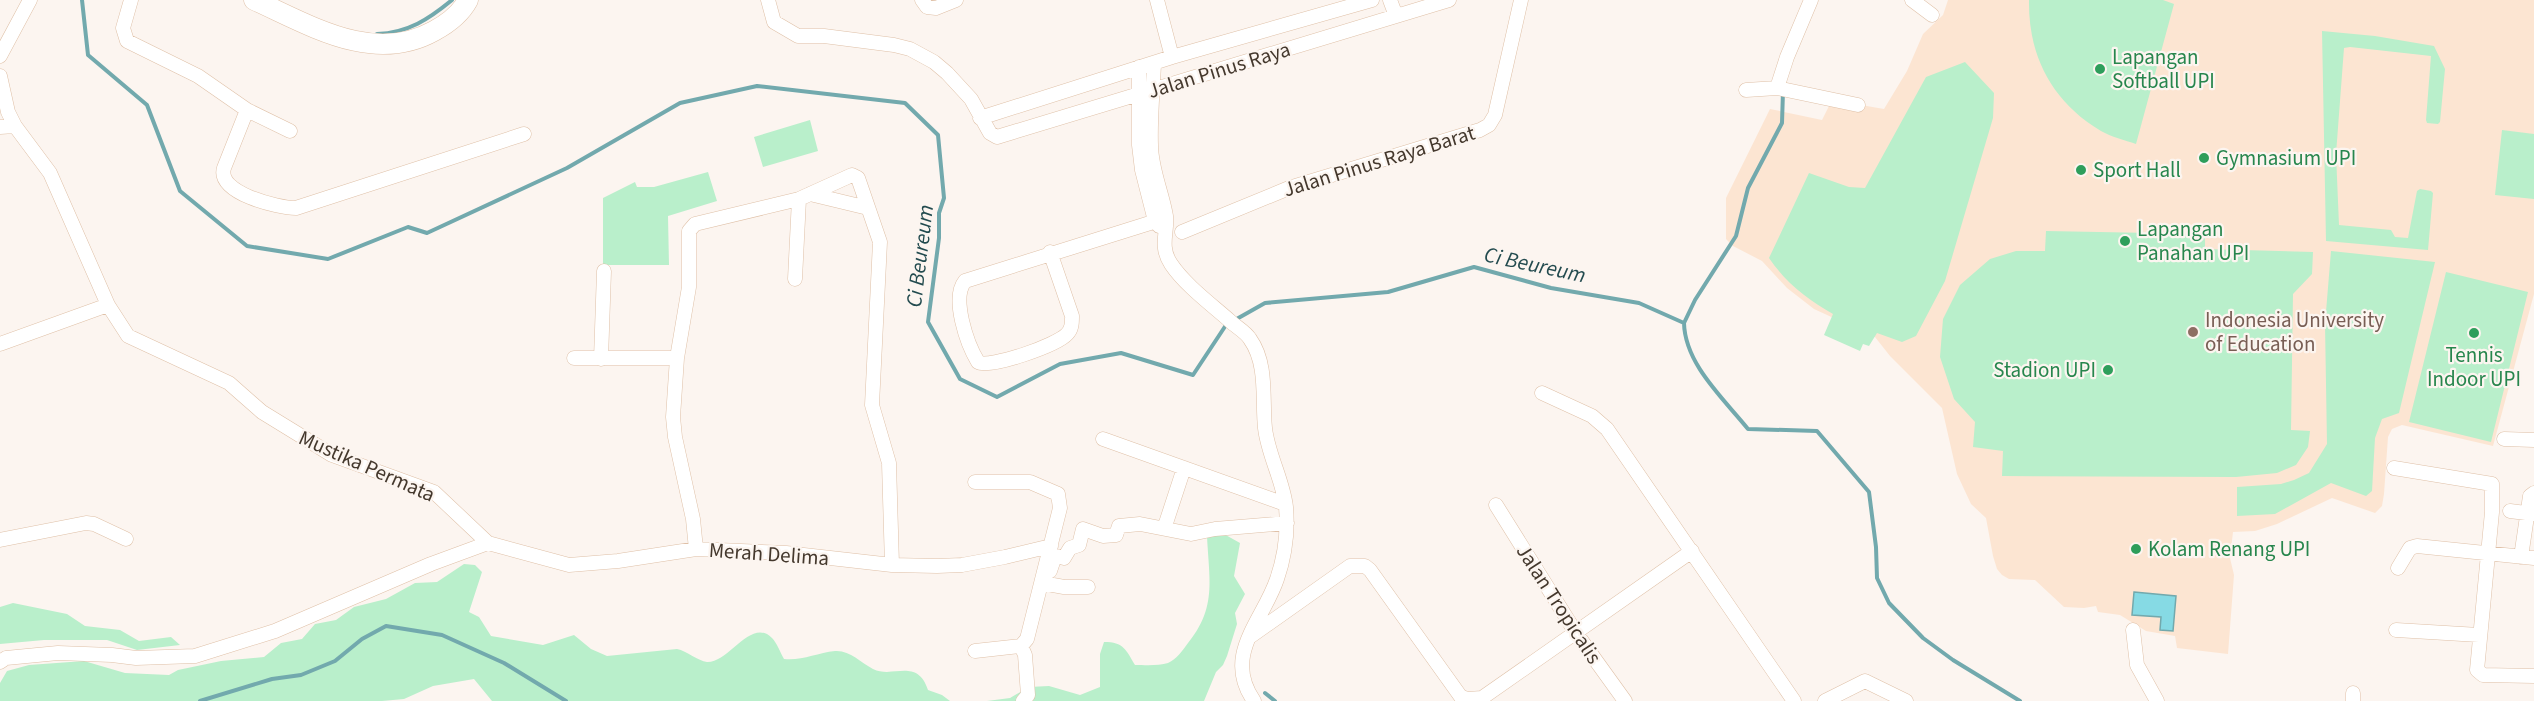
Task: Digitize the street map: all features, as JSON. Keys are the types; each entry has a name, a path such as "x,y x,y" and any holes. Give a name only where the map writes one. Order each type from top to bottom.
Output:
{"main road":[{"path":"254,0 337,38 371,44 418,40 443,26 464,7 468,0"}],"street":[{"path":"2,51 20,8 30,0"},
{"path":"131,0 123,28 127,41 198,76 247,110 290,131"},
{"path":"768,0 774,22 798,36 824,36 894,45 910,49 934,62 971,99 980,118"},
{"path":"922,0 927,7 936,8 956,0"},
{"path":"1157,0 1172,57"},
{"name":"Jalan Pinus Raya","path":"1372,0 1172,57 980,118 990,133 995,137 1000,137 1449,0"},
{"path":"1390,0 1396,16"},
{"name":"Jalan Pinus Raya Barat","path":"1182,232 1289,188 1480,130 1489,125 1495,115 1521,0"},
{"path":"1777,88 1787,57 1811,0"},
{"path":"1912,0 1932,15"},
{"path":"1331,12 1338,34"},
{"path":"1188,53 1195,77"},
{"path":"1154,63 1151,145 1166,250 1171,264 1203,298 1250,339 1257,353 1262,372 1265,430 1285,504 1287,523 1277,579 1246,639 1243,658 1244,679 1254,701"},
{"path":"1139,67 1138,127 1142,170 1162,223"},
{"name":"Mustika Permata","path":"0,76 8,112 15,126 50,173 108,305 133,340 229,383 262,412 332,455 434,492 488,543"},
{"path":"1746,90 1777,88 1858,105"},
{"path":"247,110 223,174 224,178 226,183 240,193 285,208 296,207 524,134"},
{"path":"0,127 15,126"},
{"path":"696,549 690,500 675,437 673,417 677,358 689,287 688,241 691,227 695,224 804,196 851,175 855,176 880,242 872,405 888,463 892,565"},
{"path":"804,196 868,208"},
{"path":"795,279 804,196"},
{"path":"1050,252 1072,316 1072,325 1068,334 1022,355 990,364 978,362 973,354 959,305 961,286 965,281 1050,252 1162,223"},
{"path":"601,358 604,272"},
{"path":"0,344 108,305"},
{"path":"574,358 677,358"},
{"path":"1542,393 1592,416 1607,429 1794,701"},
{"path":"1103,439 1285,504"},
{"path":"2504,439 2534,440"},
{"path":"1166,523 1184,468"},
{"path":"2394,468 2492,484 2488,552 2478,635 2479,674 2534,676"},
{"path":"975,482 1030,482 1058,494 1060,508 1044,583"},
{"path":"2398,568 2413,546 2527,557 2531,513 2530,496 2534,493"},
{"name":"Jalan Tropicalis","path":"1496,505 1576,633 1625,701"},
{"path":"2510,511 2531,513"},
{"path":"0,540 86,523 94,524 126,539"},
{"path":"975,651 1021,646 1027,639 1054,556 1064,558 1070,548 1079,545 1083,529 1103,536 1116,535 1119,526 1140,524 1191,534 1215,529 1287,523"},
{"path":"0,662 6,658 58,653 112,654 136,658 195,656 275,631 431,564 488,543"},
{"name":"Merah Delima","path":"488,543 569,565 618,561 696,549 786,553 892,565 962,565 1051,546"},
{"path":"1246,639 1350,566 1357,565 1371,570 1464,699 1482,698 1692,551"},
{"path":"1044,583 1064,587 1089,587"},
{"path":"2133,630 2137,665 2157,701"},
{"path":"2396,630 2478,635"},
{"path":"1021,646 1025,655 1028,695 1023,701"},
{"path":"1825,701 1865,681 1906,701"}],"shaded area":[{"name":"Indonesia University of Education","path":"1948,0 2534,0 2534,294 2493,446 2402,425 2392,429 2388,437 2382,506 2375,513 2332,498 2277,524 2255,531 2233,532 2230,558 2234,575 2228,654 2177,648 2175,636 2146,631 2120,615 2098,612 2096,606 2064,607 2035,580 2009,579 2002,575 1997,569 1993,556 1986,518 1971,504 1957,474 1942,408 1890,356 1875,337 1814,309 1787,288 1762,261 1733,246 1726,239 1726,198 1770,109 1822,120 1832,100 1884,109 1907,71 1923,34 1943,15"}],"green space":[{"name":"Lapangan Softball UPI","path":"2029,0 2163,0 2174,4 2136,144 2101,131 2069,106 2056,92 2038,58 2030,21"},
{"path":"2322,31 2375,36 2434,46 2445,69 2438,124 2427,123 2426,120 2431,56 2344,48 2336,154 2339,225 2391,230 2395,237 2408,238 2417,191 2420,189 2431,191 2433,193 2428,250 2326,241"},
{"path":"1965,62 1994,93 1993,118 1945,281 1916,336 1902,342 1877,333 1869,346 1863,344 1860,351 1824,335 1833,314 1798,290 1769,258 1809,173 1849,187 1865,188 1926,77"},
{"path":"810,120 818,151 763,167 754,137"},
{"path":"2502,130 2534,134 2534,199 2495,195"},
{"path":"708,172 717,201 668,216 669,265 603,265 603,198 635,182 637,187 654,187"},
{"name":"Stadion UPI","path":"2046,231 2205,234 2205,249 2313,252 2312,274 2293,294 2291,430 2310,431 2308,447 2296,465 2277,473 2236,477 2002,476 2003,451 1973,447 1975,422 1954,399 1940,357 1943,319 1960,285 1990,259 2016,251 2045,251"},
{"path":"2331,251 2435,262 2399,413 2382,419 2375,438 2372,491 2366,496 2331,483 2275,514 2237,516 2237,487 2281,484 2309,473 2327,444 2325,324"},
{"name":"Tennis Indoor UPI","path":"2446,272 2528,292 2491,442 2409,422"},
{"path":"1215,529 1240,543 1234,576 1245,594 1235,613 1237,624 1227,656 1223,665 1216,672 1204,701 987,701 1010,698 1029,687 1049,686 1080,695 1100,687 1100,654 1104,642 1120,645 1127,651 1135,665 1160,665 1174,659 1197,630 1207,605 1210,580 1207,536"},
{"path":"464,564 475,565 482,572 469,612 479,617 491,636 543,645 574,635 591,649 607,656 677,649 707,662 723,656 748,637 756,633 764,633 774,640 784,659 797,659 835,651 845,652 873,669 888,672 911,671 918,674 928,690 950,701 492,701 474,679 433,686 404,699 382,701 0,701 0,683 7,671 29,665 84,661 125,673 169,675 178,670 221,661 264,657 281,643 302,639 315,624 336,620 354,607 386,599 415,583 437,582"},
{"path":"13,603 67,614 85,626 120,630 139,641 171,637 180,645 137,650 107,640 44,640 0,644 0,607"}],"water":[{"path":"2134,592 2176,596 2173,631 2160,630 2161,617 2132,615"}],"waterway":[{"name":"Ci Beureum","path":"82,0 88,55 147,105 180,191 247,246 328,259 408,227 427,233 567,168 680,103 757,86 905,103 938,135 944,198 939,213 939,238 928,322 960,379 997,397 1060,364 1121,353 1193,375 1226,325 1265,303 1388,292 1474,267 1551,288 1639,303 1684,323 1686,338 1698,366 1717,393 1748,429 1817,431 1869,492 1876,547 1877,578 1889,603 1923,638 1953,660 2020,701"},
{"path":"377,34 399,31 418,24 452,0"},
{"path":"1684,323 1695,300 1736,236 1748,188 1782,123 1783,91"},
{"path":"200,701 272,679 301,675 335,661 362,639 386,626 442,635 504,663 566,701"},
{"name":"Ci Beureum","path":"1265,693 1275,701"}],"place":[{"name":"Lapangan Softball UPI","path":"2100,69"},
{"name":"Gymnasium UPI","path":"2204,158"},
{"name":"Sport Hall","path":"2081,170"},
{"name":"Lapangan Panahan UPI","path":"2125,241"},
{"name":"Indonesia University of Education","path":"2193,332"},
{"name":"Tennis Indoor UPI","path":"2474,333"},
{"name":"Stadion UPI","path":"2108,370"},
{"name":"Kolam Renang UPI","path":"2136,549"}]}
